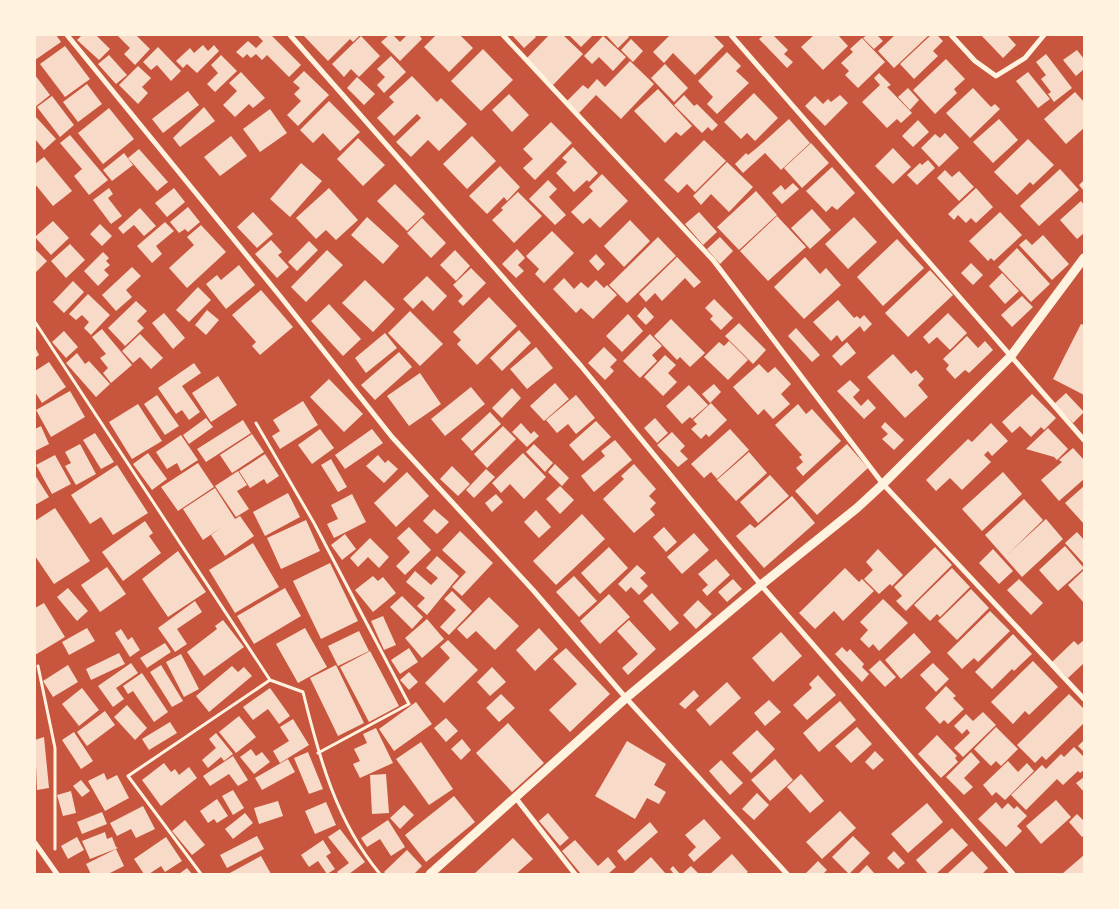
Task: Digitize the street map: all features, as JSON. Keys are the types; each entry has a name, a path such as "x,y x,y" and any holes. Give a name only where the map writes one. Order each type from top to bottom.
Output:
{"street":[{"path":"67,35 286,303 392,437 533,590 626,698 787,874"},
{"path":"290,35 581,366 762,585 1013,874"},
{"path":"503,35 713,260 883,484 1084,699"},
{"path":"730,35 1084,440"},
{"path":"951,35 975,61 996,76 1025,58 1044,35"},
{"path":"430,874 626,698 857,508 883,484 1011,356 1084,258"},
{"path":"515,796 575,874"},
{"path":"35,843 56,872"}],"path":[{"path":"35,322 270,680 303,692 318,753 337,805 368,860 380,874"},
{"path":"256,423 314,523 409,704 318,753"},
{"path":"38,666 54,748 56,872"},
{"path":"201,874 128,776 270,680"}],"building":[{"path":"35,35 56,35 61,42 35,60"},
{"path":"82,35 96,35 110,49 99,60 77,40"},
{"path":"117,35 136,35 150,49 135,65 124,54 130,48"},
{"path":"257,35 271,35 301,65 289,77 267,55 262,60 256,54 251,58 247,54 243,58 236,52 248,41 256,48 263,41"},
{"path":"303,35 360,35 353,42 350,39 328,61"},
{"path":"389,35 393,35 400,42 407,35 419,35 422,39 400,61 381,42"},
{"path":"436,35 460,35 473,48 449,72 424,47"},
{"path":"512,35 534,35 536,37 524,48"},
{"path":"549,35 563,35 583,54 553,85 526,59"},
{"path":"569,35 593,35 581,47"},
{"path":"606,35 628,35 629,37 618,48"},
{"path":"670,35 713,35 724,46 695,75 673,53 664,63 653,52"},
{"path":"764,35 773,35 788,50 784,54 793,62 787,68 759,39"},
{"path":"814,35 838,35 848,46 823,70 801,47"},
{"path":"867,35 877,35 883,41 874,49 863,38"},
{"path":"895,35 929,35 894,68 878,51"},
{"path":"931,35 937,35 943,41 933,51 938,56 914,79 900,64"},
{"path":"981,35 1007,35 1016,45 1003,58"},
{"path":"361,36 380,56 359,77 351,69 344,77 332,64"},
{"path":"603,36 626,57 613,71 599,57 592,64 584,56"},
{"path":"862,38 885,62 858,88 845,75 849,71 841,63 853,52 850,49"},
{"path":"631,39 643,51 633,62 621,50"},
{"path":"203,45 208,51 214,45 219,51 197,73 187,64 183,68 176,61 190,48 194,53"},
{"path":"65,46 90,79 65,97 40,64"},
{"path":"158,47 181,71 171,81 157,65 151,70 143,62"},
{"path":"483,49 513,80 481,111 451,81"},
{"path":"1077,50 1084,59 1084,69 1076,76 1063,60"},
{"path":"727,52 741,66 736,71 749,83 717,114 707,104 713,97 698,81"},
{"path":"1046,54 1072,88 1054,102 1048,94 1051,92 1041,79 1046,75 1036,62"},
{"path":"109,55 127,75 116,84 98,64"},
{"path":"221,55 237,71 215,92 207,84 218,73 211,65"},
{"path":"391,56 406,72 384,93 377,85 385,77 377,69"},
{"path":"946,59 965,79 954,89 957,93 935,114 913,90"},
{"path":"630,61 654,84 621,119 596,95 579,113 567,101 583,85 588,89 597,79 605,87"},
{"path":"665,64 688,88 674,102 651,78"},
{"path":"138,66 151,78 142,87 148,93 138,104 119,85"},
{"path":"304,71 329,95 298,126 287,115 301,101 294,94 300,88 293,82"},
{"path":"241,72 265,98 253,108 249,104 235,117 223,105 237,91 229,83"},
{"path":"1028,72 1050,99 1038,108 1016,81"},
{"path":"879,73 891,85 887,87 912,113 901,123 897,119 887,128 862,102 880,85 874,78"},
{"path":"35,75 50,95 35,107"},
{"path":"412,76 437,102 441,98 467,124 439,151 428,140 411,157 396,142 421,118 417,114 394,136 377,118 394,102 389,97"},
{"path":"357,77 375,94 364,105 347,88"},
{"path":"87,84 102,104 78,122 63,102"},
{"path":"908,88 919,100 910,110 898,97"},
{"path":"973,88 991,107 995,104 1000,109 970,138 946,113"},
{"path":"658,89 692,126 681,136 676,132 665,143 634,111"},
{"path":"188,91 199,105 163,133 152,119"},
{"path":"1075,92 1084,102 1084,128 1066,144 1044,119"},
{"path":"754,93 778,118 755,141 747,133 741,139 724,122"},
{"path":"509,94 529,115 512,132 492,110"},
{"path":"684,95 694,106 697,104 718,125 712,131 708,127 702,133 674,105"},
{"path":"840,95 848,103 825,126 805,106 815,96 823,104 828,99 831,102"},
{"path":"52,96 74,125 60,137 37,107"},
{"path":"329,101 360,132 340,151 323,133 313,143 300,130"},
{"path":"204,107 215,121 180,147 173,138"},
{"path":"109,108 134,139 103,164 78,133"},
{"path":"270,109 287,133 260,152 243,129"},
{"path":"35,116 56,139 44,150 35,139"},
{"path":"789,119 810,143 781,170 765,153 743,173 735,164 746,153 748,155 758,147"},
{"path":"999,119 1018,140 993,163 973,142"},
{"path":"918,120 929,132 913,147 902,136"},
{"path":"551,122 572,143 535,180 523,168 533,159 523,149"},
{"path":"945,133 959,148 939,167 921,148 935,134 940,138"},
{"path":"70,135 108,180 89,195 74,176 82,169 60,143"},
{"path":"231,136 247,156 220,176 204,157"},
{"path":"472,136 496,161 467,189 443,164"},
{"path":"358,138 385,165 363,186 337,159"},
{"path":"1028,139 1054,165 1033,185 1030,182 1017,195 994,172"},
{"path":"704,140 726,161 695,192 687,184 678,193 664,180"},
{"path":"811,143 829,163 802,188 784,168"},
{"path":"573,147 598,173 574,192 556,173 567,162 562,158"},
{"path":"893,148 911,167 893,184 875,166"},
{"path":"139,149 168,182 157,191 128,158"},
{"path":"124,153 133,165 112,181 103,170"},
{"path":"44,157 72,191 53,206 35,184 35,164"},
{"path":"928,160 935,168 917,185 907,175 920,163 922,165"},
{"path":"727,162 753,187 729,212 711,194 701,205 693,196"},
{"path":"301,163 322,181 290,217 270,199"},
{"path":"500,166 520,187 507,201 504,197 487,214 469,196"},
{"path":"832,167 855,193 837,210 832,206 826,212 806,191"},
{"path":"1060,169 1079,190 1039,226 1020,206"},
{"path":"945,170 952,177 959,171 974,187 959,201 937,178"},
{"path":"602,174 628,201 600,228 590,218 583,224 571,212 593,191 589,187"},
{"path":"548,180 557,189 549,197 566,215 555,225 529,199"},
{"path":"1084,180 1084,191 1079,185"},
{"path":"793,183 799,189 782,204 772,193 781,185 785,190"},
{"path":"395,184 425,214 407,231 377,201"},
{"path":"109,188 113,194 108,198 122,216 111,224 93,200"},
{"path":"174,188 185,202 167,217 155,203"},
{"path":"329,188 358,220 336,240 326,230 316,239 296,218"},
{"path":"976,188 993,207 976,223 971,218 966,223 958,215 954,220 948,214"},
{"path":"756,191 777,215 739,250 717,227"},
{"path":"518,192 542,216 514,243 492,220 503,210 501,208"},
{"path":"1081,201 1084,205 1084,233 1077,239 1060,220"},
{"path":"188,207 200,222 188,232 185,229 179,233 170,222"},
{"path":"140,208 156,226 144,236 134,225 123,234 118,228"},
{"path":"812,209 831,230 810,249 791,228"},
{"path":"253,212 273,234 257,248 237,227"},
{"path":"699,212 717,232 703,245 685,224"},
{"path":"1000,212 1022,235 994,261 991,258 988,261 969,241"},
{"path":"777,216 806,247 768,281 740,251"},
{"path":"367,217 399,246 383,264 351,235"},
{"path":"854,217 877,242 848,269 825,244"},
{"path":"422,218 446,243 431,258 407,233"},
{"path":"630,220 650,241 624,267 604,246"},
{"path":"53,221 69,238 51,255 35,237"},
{"path":"165,222 174,231 156,246 162,254 152,263 137,246"},
{"path":"100,224 112,236 102,246 90,234"},
{"path":"201,225 226,252 187,288 169,268 194,245 187,237"},
{"path":"552,231 574,253 544,283 535,274 539,269 526,256"},
{"path":"1043,235 1069,264 1052,280 1019,245 1026,239 1032,245"},
{"path":"658,237 676,256 627,303 609,285"},
{"path":"720,237 733,251 720,264 707,249"},
{"path":"897,239 924,268 883,306 857,277"},
{"path":"271,240 282,252 278,255 289,267 277,278 255,254"},
{"path":"309,241 318,250 297,271 288,262"},
{"path":"70,244 85,260 66,278 51,261"},
{"path":"1017,248 1050,284 1031,302 998,267"},
{"path":"35,249 47,261 35,273"},
{"path":"517,249 525,258 518,265 524,271 516,278 502,264"},
{"path":"327,250 343,265 306,302 291,287"},
{"path":"455,250 470,266 456,281 440,265"},
{"path":"103,252 109,258 106,261 110,265 104,270 109,275 98,286 84,271"},
{"path":"596,254 605,264 598,271 589,261"},
{"path":"677,257 701,282 694,288 685,278 662,301 655,293 646,302 639,294"},
{"path":"805,257 820,274 826,268 841,285 804,319 774,287"},
{"path":"971,263 983,275 973,285 961,273"},
{"path":"239,265 255,285 226,309 206,284 217,275 221,280"},
{"path":"132,267 141,276 126,290 132,297 116,311 102,295"},
{"path":"471,268 486,283 463,306 458,301 463,296 453,285"},
{"path":"930,270 953,295 908,337 885,313"},
{"path":"1002,273 1019,291 1005,304 989,286"},
{"path":"427,276 447,296 433,311 422,300 413,309 403,299"},
{"path":"564,278 574,289 581,282 588,288 596,280 604,288 607,285 617,295 593,319 581,308 576,313 553,289"},
{"path":"365,280 395,309 373,332 342,303"},
{"path":"73,281 84,292 64,313 53,302"},
{"path":"198,287 211,300 189,322 176,310"},
{"path":"261,290 293,327 260,355 252,346 256,342 232,315"},
{"path":"88,294 110,315 91,335 84,328 89,322 82,315 76,320 69,314"},
{"path":"1022,296 1033,307 1012,327 1001,315"},
{"path":"489,297 517,326 477,365 457,344 461,340 453,332"},
{"path":"714,299 733,318 721,330 710,319 713,316 705,308"},
{"path":"838,300 854,318 857,316 860,319 864,315 872,324 864,332 860,326 842,342 837,335 831,341 813,322"},
{"path":"136,301 147,311 137,321 144,328 125,346 108,328"},
{"path":"329,304 361,339 343,356 311,321"},
{"path":"645,307 654,317 646,325 637,316"},
{"path":"207,310 219,320 206,335 195,325"},
{"path":"410,311 443,344 420,366 388,333"},
{"path":"164,313 185,338 173,349 152,323"},
{"path":"948,313 967,333 950,350 937,337 929,344 923,337"},
{"path":"628,314 643,331 622,352 606,336"},
{"path":"671,319 705,353 690,367 680,357 677,360 654,336"},
{"path":"739,323 766,350 753,364 725,336"},
{"path":"1081,324 1084,325 1084,395 1053,379"},
{"path":"796,328 820,355 812,362 788,336"},
{"path":"102,329 132,365 111,383 103,373 108,368 100,358 106,354 92,337"},
{"path":"519,330 531,343 502,371 490,358"},
{"path":"64,331 78,347 66,358 52,342"},
{"path":"385,333 397,348 366,373 355,358"},
{"path":"140,334 163,358 151,369 140,357 133,363 122,351"},
{"path":"650,334 662,346 652,355 657,361 640,378 623,361"},
{"path":"967,336 978,348 985,341 993,350 969,373 965,370 955,379 946,369 949,365 943,359"},
{"path":"729,341 748,360 728,380 704,357 719,342 724,346"},
{"path":"847,342 856,353 841,366 832,356"},
{"path":"35,347 39,355 35,358"},
{"path":"536,347 553,368 527,389 510,369"},
{"path":"604,347 617,360 610,367 614,371 605,380 588,363"},
{"path":"399,352 412,367 375,400 361,385"},
{"path":"77,353 85,364 89,361 110,384 96,397 66,363"},
{"path":"893,354 911,374 916,370 924,379 918,385 928,397 905,418 867,377"},
{"path":"665,355 676,365 668,373 677,382 663,396 644,377"},
{"path":"49,362 66,387 42,403 35,392 35,371"},
{"path":"194,363 201,373 182,386 200,412 189,420 182,410 176,414 158,388"},
{"path":"759,364 768,373 775,367 791,384 781,394 790,404 773,419 764,409 758,415 733,387"},
{"path":"420,373 441,404 409,426 387,396"},
{"path":"218,376 237,405 211,422 192,393"},
{"path":"329,379 363,414 344,432 310,397"},
{"path":"850,380 860,390 853,397 861,406 868,399 876,408 864,419 837,391"},
{"path":"555,383 569,399 544,421 530,406"},
{"path":"714,384 721,392 710,403 702,394"},
{"path":"689,385 708,405 692,419 690,417 682,424 666,406"},
{"path":"471,387 485,404 445,436 431,419"},
{"path":"512,388 521,398 502,418 492,408"},
{"path":"70,391 85,417 51,437 36,410"},
{"path":"1066,393 1084,412 1073,423 1054,404"},
{"path":"1032,394 1056,418 1044,430 1041,427 1031,437 1020,426 1012,433 1002,422"},
{"path":"157,395 179,426 165,435 144,404"},
{"path":"576,395 595,418 576,434 568,424 557,433 546,420"},
{"path":"303,401 318,425 280,449 272,436 280,431 273,420"},
{"path":"711,403 727,420 709,437 706,434 701,439 691,429 697,424 693,420"},
{"path":"138,404 162,441 132,459 109,422"},
{"path":"798,404 806,414 812,409 841,441 803,476 796,468 803,462 799,457 802,455 775,425"},
{"path":"490,412 501,424 472,451 461,439"},
{"path":"206,418 213,427 189,444 183,435"},
{"path":"655,418 668,433 657,443 644,428"},
{"path":"243,420 251,433 206,462 197,449"},
{"path":"596,421 611,437 583,461 569,445"},
{"path":"885,422 904,440 894,450 882,439 888,434 881,427"},
{"path":"521,423 531,434 534,431 539,436 527,447 512,432"},
{"path":"991,423 1008,441 992,456 988,451 984,455 991,462 962,490 950,478 936,491 926,480 968,439 972,442"},
{"path":"41,426 49,444 35,451 35,429"},
{"path":"503,426 516,439 487,468 474,454"},
{"path":"1048,428 1068,449 1057,460 1054,457 1026,449"},
{"path":"320,429 334,448 312,464 298,445"},
{"path":"372,429 383,443 345,469 335,455"},
{"path":"730,429 749,450 717,479 711,472 704,478 691,464"},
{"path":"672,432 685,446 680,451 688,459 678,467 657,445"},
{"path":"95,433 114,462 101,469 83,440"},
{"path":"252,434 264,452 232,473 220,455"},
{"path":"181,435 198,460 181,471 177,463 167,469 156,452"},
{"path":"615,440 632,460 594,492 581,476 605,456 601,451"},
{"path":"80,444 96,474 76,485 65,466 71,463 65,452"},
{"path":"534,444 553,463 545,472 526,452"},
{"path":"847,444 868,468 817,515 795,491"},
{"path":"1073,448 1084,460 1084,479 1059,501 1041,480 1062,462 1059,460"},
{"path":"749,452 767,473 736,501 717,480"},
{"path":"148,453 167,479 152,490 133,464"},
{"path":"523,453 546,477 524,499 510,484 501,493 492,483"},
{"path":"265,454 279,476 267,484 264,479 250,488 239,471"},
{"path":"55,455 71,484 52,494 36,465"},
{"path":"378,455 385,463 388,460 398,469 384,483 366,466"},
{"path":"331,459 347,487 338,492 321,465"},
{"path":"198,463 214,487 178,511 161,487"},
{"path":"555,464 569,478 562,486 548,472"},
{"path":"634,464 656,489 649,496 656,503 650,509 655,515 634,533 603,499 624,479 621,476"},
{"path":"117,465 148,513 113,535 101,517 90,524 71,495"},
{"path":"452,466 470,484 458,496 440,479"},
{"path":"486,469 495,477 474,498 466,490"},
{"path":"238,471 247,485 237,491 249,509 236,517 215,486"},
{"path":"407,472 429,496 396,527 374,503"},
{"path":"1003,472 1022,494 982,531 962,509"},
{"path":"35,475 49,497 35,505"},
{"path":"770,475 789,496 758,523 740,502"},
{"path":"560,486 574,500 560,514 546,499"},
{"path":"1084,486 1084,524 1065,503"},
{"path":"215,488 235,519 240,516 254,536 225,556 211,535 222,527 203,540 183,509"},
{"path":"288,493 300,517 265,536 253,512"},
{"path":"352,494 366,522 334,538 327,524 338,519 331,505"},
{"path":"496,494 503,502 492,512 485,503"},
{"path":"792,496 815,523 764,568 736,536 750,524 755,528"},
{"path":"1024,499 1043,520 1009,553 1046,519 1063,539 1022,577 985,535"},
{"path":"55,508 90,561 54,584 35,556 35,521"},
{"path":"434,509 449,522 437,534 423,521"},
{"path":"536,510 551,527 539,538 524,522"},
{"path":"582,514 605,539 556,585 533,561"},
{"path":"306,520 320,551 281,569 267,538"},
{"path":"145,521 153,533 149,536 161,553 123,581 102,552"},
{"path":"409,527 431,550 405,575 396,566 410,552 397,538"},
{"path":"664,527 677,542 666,552 653,537"},
{"path":"460,531 493,563 462,596 452,587 466,572 442,550"},
{"path":"1077,532 1084,540 1084,564 1065,543"},
{"path":"694,533 709,550 682,574 667,557"},
{"path":"345,534 356,549 342,560 331,545"},
{"path":"370,538 389,557 379,568 368,557 358,567 350,558"},
{"path":"253,543 279,587 235,613 209,570"},
{"path":"1065,546 1084,568 1058,591 1039,570"},
{"path":"609,547 628,568 600,594 581,573"},
{"path":"935,547 952,565 906,611 896,601 902,596 894,587"},
{"path":"878,549 903,575 892,586 890,584 879,594 864,579 873,570 866,562"},
{"path":"993,549 1013,571 999,584 979,563"},
{"path":"178,551 206,592 168,617 142,579"},
{"path":"437,556 459,576 427,615 417,606 425,598 406,582 415,571 431,585 438,578 426,568"},
{"path":"716,559 730,575 707,596 702,590 708,585 698,574"},
{"path":"330,563 358,621 321,639 293,581"},
{"path":"637,565 646,573 640,578 648,586 639,595 631,587 626,592 618,584"},
{"path":"107,567 126,594 100,612 81,585"},
{"path":"845,568 859,582 862,579 874,591 843,621 834,611 815,629 799,613"},
{"path":"952,568 970,587 940,617 937,614 930,621 914,605"},
{"path":"1084,570 1084,603 1068,585"},
{"path":"373,576 378,581 383,577 396,593 373,612 355,590"},
{"path":"574,576 597,601 579,617 556,592"},
{"path":"733,579 742,589 727,602 718,592"},
{"path":"1019,579 1043,603 1031,615 1007,590"},
{"path":"68,588 88,611 77,621 57,597"},
{"path":"285,588 301,616 254,644 237,616"},
{"path":"971,589 989,608 957,640 938,621"},
{"path":"452,591 472,611 449,635 440,627 456,610 444,599"},
{"path":"652,593 679,623 670,631 643,601"},
{"path":"609,594 630,617 600,644 580,621"},
{"path":"402,596 423,617 412,629 390,607"},
{"path":"489,597 519,626 495,650 476,631 467,639 457,629"},
{"path":"883,599 908,623 879,651 873,644 869,648 860,639 868,630 860,622"},
{"path":"698,600 712,614 696,629 683,615"},
{"path":"195,601 202,612 177,629 187,644 175,652 158,628"},
{"path":"44,603 65,637 35,655 35,608"},
{"path":"990,611 1010,631 978,662 974,658 962,669 947,653"},
{"path":"383,616 396,645 384,650 371,621"},
{"path":"427,619 444,639 422,658 405,638"},
{"path":"223,620 244,647 204,676 187,652 217,629 215,626"},
{"path":"629,620 656,649 628,675 622,668 638,654 617,631"},
{"path":"87,628 95,641 69,655 62,642"},
{"path":"305,628 327,667 298,683 276,644"},
{"path":"539,628 558,649 535,671 516,650"},
{"path":"121,629 128,640 132,637 140,650 130,657 115,633"},
{"path":"359,631 369,651 338,666 328,646"},
{"path":"781,632 802,656 773,682 752,658"},
{"path":"914,633 931,652 901,679 885,660"},
{"path":"1013,634 1032,654 1014,671 1012,669 992,689 975,672"},
{"path":"448,640 478,670 444,703 425,683 450,658 440,647"},
{"path":"1084,640 1084,663 1068,678 1052,662 1074,641 1078,645"},
{"path":"165,643 171,652 147,668 140,658"},
{"path":"842,647 847,652 850,649 864,664 862,667 869,674 862,682 835,654"},
{"path":"409,648 418,662 400,674 391,660"},
{"path":"566,648 610,694 570,732 549,710 577,684 553,659"},
{"path":"370,651 399,706 369,722 340,667"},
{"path":"119,653 125,664 91,680 86,669"},
{"path":"181,654 199,689 184,697 166,662"},
{"path":"880,660 896,677 885,687 869,670"},
{"path":"1033,661 1058,687 1029,715 1025,711 1013,724 991,702"},
{"path":"131,663 138,673 116,688 124,699 113,707 98,686"},
{"path":"933,663 949,679 936,692 920,675"},
{"path":"68,665 78,682 53,697 43,681"},
{"path":"161,665 183,701 172,707 150,672"},
{"path":"336,665 364,723 338,736 310,678"},
{"path":"232,666 238,672 244,667 252,676 209,712 196,696"},
{"path":"492,667 506,682 490,696 477,682"},
{"path":"409,672 418,682 409,690 400,680"},
{"path":"142,673 168,712 154,722 133,691 128,694 123,686"},
{"path":"818,675 836,695 807,720 793,705 812,688 809,684"},
{"path":"727,682 741,698 710,726 696,710"},
{"path":"946,686 956,696 953,698 964,709 948,724 944,720 940,724 925,708"},
{"path":"82,688 99,710 79,726 62,704"},
{"path":"270,688 290,716 279,724 268,709 253,720 243,707"},
{"path":"694,690 699,696 685,709 679,704"},
{"path":"501,694 515,708 499,722 486,708"},
{"path":"1069,694 1084,709 1084,723 1046,760 1042,756 1035,763 1017,745"},
{"path":"769,700 781,712 765,726 754,713"},
{"path":"840,701 856,720 819,752 803,733"},
{"path":"416,702 432,724 394,751 379,729"},
{"path":"127,705 147,728 135,740 114,717"},
{"path":"105,711 115,725 87,746 77,732"},
{"path":"983,712 996,725 963,757 954,748 970,733 967,729 962,734 954,726 966,714 973,721"},
{"path":"239,716 256,737 236,753 219,732"},
{"path":"446,718 458,731 446,742 434,728"},
{"path":"293,719 309,745 280,763 273,751 289,741 280,727"},
{"path":"170,722 177,733 149,750 142,739"},
{"path":"508,723 544,763 512,792 476,753"},
{"path":"857,727 872,744 851,763 835,746"},
{"path":"996,727 1018,749 1001,766 996,761 991,766 974,749"},
{"path":"376,728 393,763 360,778 353,764 360,761 354,749 367,743 363,734"},
{"path":"757,730 775,749 751,773 732,753"},
{"path":"74,732 93,761 81,769 62,740"},
{"path":"216,733 233,754 224,761 221,757 208,768 202,760 216,748 209,739"},
{"path":"937,735 957,756 955,758 958,762 941,778 918,754"},
{"path":"44,737 49,788 37,790 35,740"},
{"path":"462,739 471,750 461,760 451,749"},
{"path":"1084,740 1084,752 1078,746"},
{"path":"627,741 666,764 654,785 666,792 659,804 647,798 635,819 595,796"},
{"path":"421,742 453,789 429,805 396,759"},
{"path":"1074,747 1084,757 1084,770 1080,773 1078,771 1063,785 1057,779 1026,810 1011,795 1042,765 1046,769 1061,754 1064,757"},
{"path":"251,749 256,756 262,752 270,762 254,774 240,757"},
{"path":"875,751 884,760 873,770 865,762"},
{"path":"308,752 323,789 309,794 294,758"},
{"path":"971,752 980,762 964,778 973,787 964,795 946,777"},
{"path":"233,756 248,780 238,786 229,774 210,786 203,776"},
{"path":"288,759 295,772 262,790 255,778"},
{"path":"775,759 793,780 770,801 751,780"},
{"path":"721,760 743,783 730,795 709,771"},
{"path":"1008,761 1018,772 1027,763 1034,771 1005,800 996,792 992,796 983,785"},
{"path":"164,763 171,772 175,769 179,775 189,767 197,778 161,806 142,780"},
{"path":"104,773 107,780 117,775 129,798 105,811 88,781"},
{"path":"386,774 389,813 372,814 370,775"},
{"path":"801,774 824,801 810,813 787,787"},
{"path":"1084,777 1084,792 1076,783"},
{"path":"81,780 90,791 82,797 73,786"},
{"path":"233,790 244,808 233,815 222,796"},
{"path":"71,791 76,813 63,816 57,795"},
{"path":"757,793 769,805 754,820 742,809"},
{"path":"454,796 475,822 426,862 405,835"},
{"path":"217,799 228,816 217,823 214,819 208,823 200,811"},
{"path":"1056,800 1071,817 1041,844 1026,826"},
{"path":"278,801 283,816 259,824 254,808"},
{"path":"326,802 336,825 315,834 305,811"},
{"path":"996,802 1002,809 1008,803 1014,809 1017,806 1027,816 1017,826 1022,831 1006,847 978,819"},
{"path":"927,803 943,822 908,853 891,834"},
{"path":"404,805 414,815 400,829 390,818"},
{"path":"143,806 155,829 136,838 131,829 117,836 110,823"},
{"path":"840,811 856,828 822,859 806,842"},
{"path":"102,812 107,824 82,834 77,822"},
{"path":"245,813 253,823 233,839 225,829"},
{"path":"548,813 569,838 560,846 539,821"},
{"path":"1077,814 1084,821 1084,835 1082,837 1069,822"},
{"path":"704,819 721,838 694,862 688,855 696,847 685,835"},
{"path":"185,820 205,845 192,855 172,831"},
{"path":"388,820 405,847 391,856 380,839 367,847 361,838"},
{"path":"650,822 658,832 625,861 617,851"},
{"path":"952,828 968,845 936,874 928,874 916,860"},
{"path":"340,829 365,862 349,874 339,874 337,872 349,863 328,837"},
{"path":"105,832 107,839 112,837 118,848 90,859 82,841"},
{"path":"257,836 264,849 227,868 220,855"},
{"path":"853,836 870,853 849,874 832,857"},
{"path":"77,837 84,850 68,859 61,846"},
{"path":"166,837 182,861 165,872 161,866 149,874 144,874 134,859"},
{"path":"513,838 533,859 516,874 474,874"},
{"path":"323,840 331,853 326,856 335,869 327,874 318,861 309,867 301,855"},
{"path":"575,840 598,866 608,857 616,867 608,874 581,874 562,851"},
{"path":"116,849 124,866 108,874 91,874 86,864"},
{"path":"407,850 422,866 414,874 386,874 384,872"},
{"path":"894,851 905,863 898,869 887,858"},
{"path":"972,851 988,868 982,874 947,874"},
{"path":"732,854 748,872 745,874 710,874"},
{"path":"1084,855 1084,874 1062,874"},
{"path":"261,856 271,874 228,874"},
{"path":"651,857 666,874 632,874"},
{"path":"818,861 827,870 823,874 805,874"},
{"path":"867,865 875,874 858,874"},
{"path":"673,866 680,874 674,874 670,869"},
{"path":"691,866 699,874 682,874"},
{"path":"187,868 192,874 179,874"}]}
